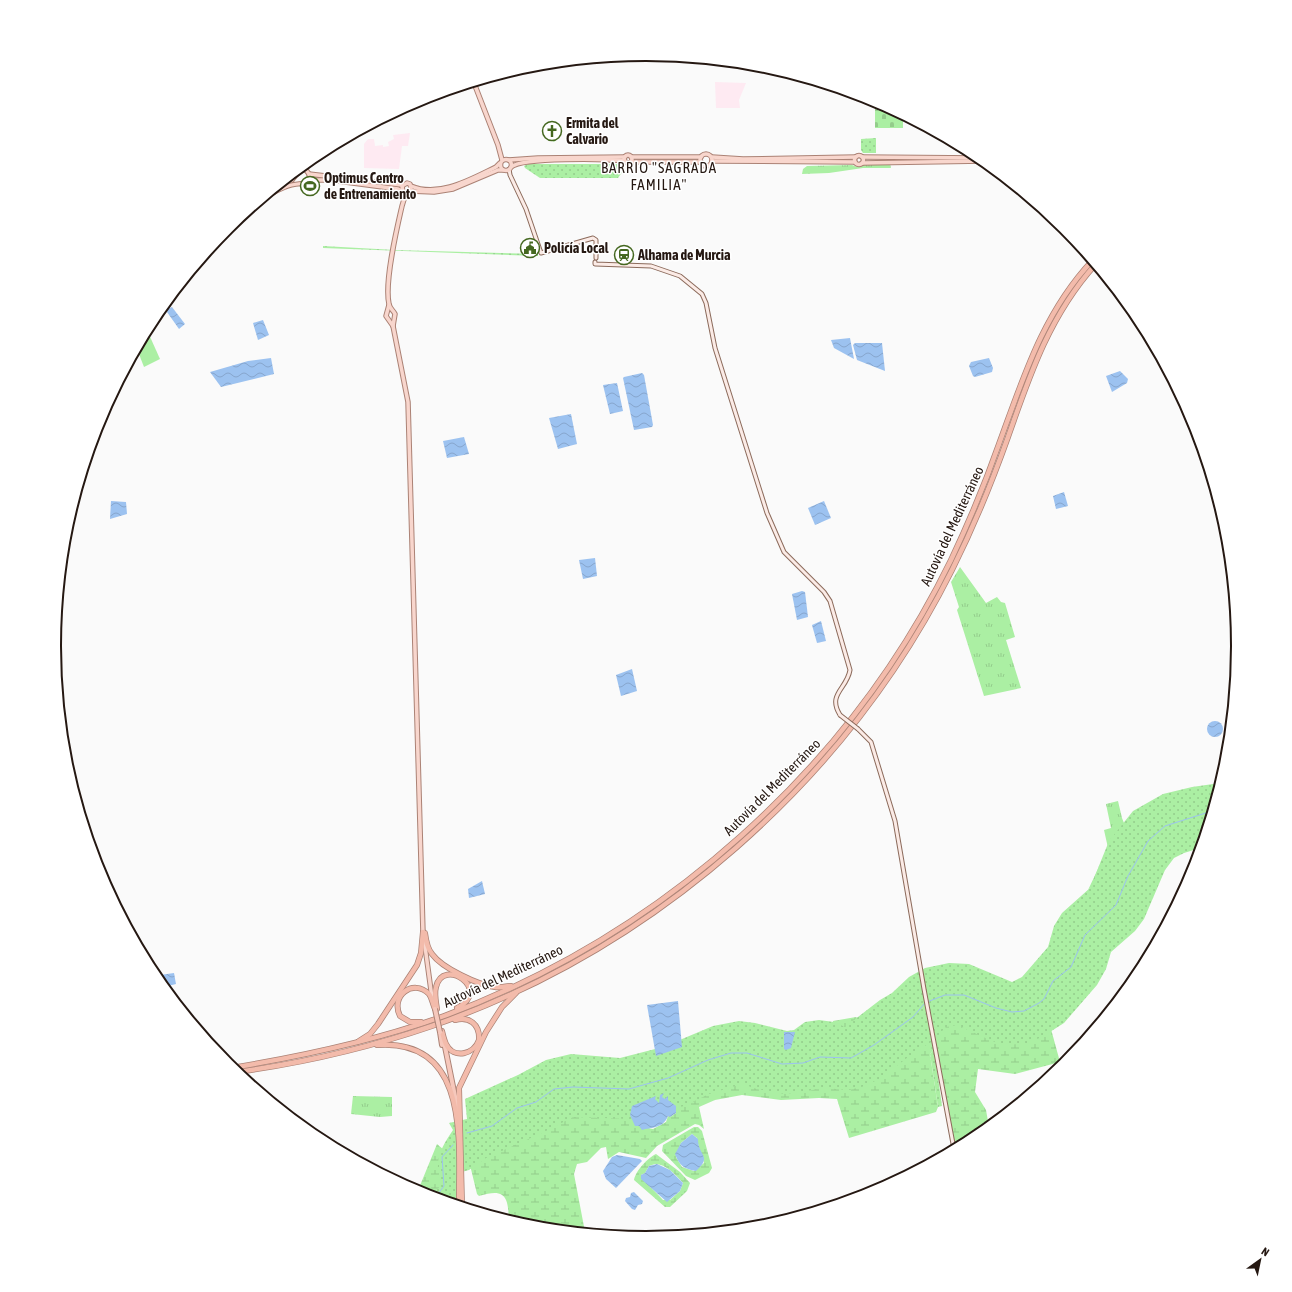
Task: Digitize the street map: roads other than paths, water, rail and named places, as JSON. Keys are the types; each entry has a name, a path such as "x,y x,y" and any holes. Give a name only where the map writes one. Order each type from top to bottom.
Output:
{"highway":[{"name":"Autovía del Mediterráneo","path":"244,1071 324,1057 388,1040 434,1025 524,987 612,940 698,880 739,845 782,804 848,730 904,654 948,578 986,496 1039,352 1061,310 1090,265"},
{"name":"Autovía del Mediterráneo","path":"239,1066 327,1050 376,1038 452,1013 523,982 577,954 626,925 671,893 740,837 806,771 845,726 877,684 916,625 945,572 977,503 1036,347 1052,314 1081,278 1092,268"},
{"path":"424,932 429,950 442,964 487,986 499,988 511,986"},
{"path":"359,1041 370,1034 378,1024 417,965 421,953 424,932"},
{"path":"327,1050 421,1022 451,1011 511,986 577,954"},
{"path":"451,1011 466,1002 470,993 465,980 455,974 446,975 438,981 435,991 436,1009 459,1118"},
{"path":"462,1201 459,1088 486,1032 502,1007 507,1000 524,987"},
{"path":"421,1022 410,1022 400,1016 398,1002 403,992 412,988 422,990 430,995 436,1009"},
{"path":"324,1057 376,1046 464,1018 474,1023 478,1027 479,1040 473,1050 461,1054 450,1049 441,1032"},
{"path":"441,1032 457,1119 459,1200"},
{"path":"376,1046 399,1045 420,1052 439,1068 452,1094"}],"main road":[{"path":"475,87 502,154 504,170"},
{"path":"283,188 289,185 306,183 309,180 330,180 398,189 409,192 434,192 453,189 498,170 510,168 515,163 531,161 625,159 628,155 631,157 701,157 707,154 712,159 855,162 859,165 862,163 973,161"},
{"path":"631,157 631,162"},
{"path":"701,157 701,162"},
{"path":"712,159 856,157 968,158"},
{"path":"855,162 856,157"},
{"path":"862,157 862,163"},
{"path":"306,171 309,174 402,185 407,183 411,186 432,189 450,186 466,181 496,167 504,161 538,158 625,159 628,163 701,162 708,165 712,159"},
{"path":"504,161 510,168 510,175"},
{"path":"504,170 510,175 526,209 541,253 589,239 596,239 595,264 650,265 680,276 702,294 706,303 717,354 756,482 780,544 793,562 824,592 833,609 850,670 848,679 836,697 835,706 840,715 871,742 895,822 953,1143"},
{"path":"309,174 309,180"},
{"path":"297,177 300,183"},
{"path":"392,319 386,316 390,311 388,296 392,256 404,199 402,185"},
{"path":"404,199 411,186"},
{"path":"390,311 396,314 392,319 408,402 422,910 428,963 436,1009"}],"water":[{"path":"172,307 185,324 179,329 167,312"},
{"path":"263,320 269,335 258,340 253,323"},
{"path":"850,338 854,359 834,348 831,340"},
{"path":"855,343 882,343 885,371 857,360 853,345"},
{"path":"271,358 274,374 221,387 210,372 248,361"},
{"path":"989,358 993,368 992,372 975,377 973,376 969,366 971,362"},
{"path":"1120,371 1128,379 1127,383 1112,392 1106,376"},
{"path":"642,373 644,375 653,425 652,427 634,430 623,378"},
{"path":"617,383 623,411 610,414 603,385"},
{"path":"571,414 577,444 558,449 549,418"},
{"path":"464,437 469,454 447,458 443,441"},
{"path":"1064,492 1068,506 1056,509 1053,496"},
{"path":"111,501 126,502 127,514 110,519"},
{"path":"824,501 831,518 815,525 808,508"},
{"path":"595,558 597,576 583,579 579,560"},
{"path":"802,591 805,592 808,617 797,620 792,594"},
{"path":"821,621 826,641 817,643 812,625"},
{"path":"632,669 637,691 621,696 616,675"},
{"path":"1215,721 1221,723 1223,729 1221,735 1215,737 1209,735 1207,729 1209,723"},
{"path":"482,881 485,894 469,898 468,889"},
{"path":"174,973 176,984 170,985 163,975"},
{"path":"678,1001 682,1047 656,1056 647,1005"},
{"path":"784,1032 795,1032 791,1048 786,1050 784,1049"},
{"path":"664,1093 662,1097 665,1099 668,1096 668,1100 676,1106 676,1113 670,1117 668,1116 663,1123 656,1127 642,1130 639,1126 635,1126 630,1115 632,1106 656,1096 655,1099 659,1103 660,1095"},
{"path":"692,1134 698,1139 704,1159 701,1166 696,1171 682,1166 675,1154 681,1143"},
{"path":"617,1155 640,1159 642,1161 616,1188 606,1179 603,1171 612,1157"},
{"path":"657,1164 670,1170 683,1183 680,1191 667,1202 641,1179 641,1175 645,1173 649,1166"},
{"path":"634,1192 643,1201 642,1204 638,1205 635,1210 632,1209 625,1201 626,1198 630,1197 631,1193"}],"waterway":[{"path":"927,1002 945,995 964,995 996,1008 1012,1012 1024,1011 1039,1003 1044,999 1053,981 1071,967 1085,935 1116,905 1128,876 1148,841 1165,826 1206,813"},
{"path":"467,1133 492,1126 517,1108 536,1102 554,1089 573,1087 629,1089 668,1078 708,1060 731,1053 747,1053 782,1064 803,1063 820,1057 851,1058 874,1045 913,1017 925,1003"},
{"path":"439,1193 444,1186 442,1157 453,1145"}],"place":[{"name":"Ermita del Calvario","path":"552,131"},
{"name":"Optimus Centro de Entrenamiento","path":"310,186"},
{"name":"Policía Local","path":"530,248"},
{"name":"Alhama de Murcia","path":"624,255"}],"district":[{"name":"BARRIO \"SAGRADA FAMILIA\"","path":"659,176"}]}
